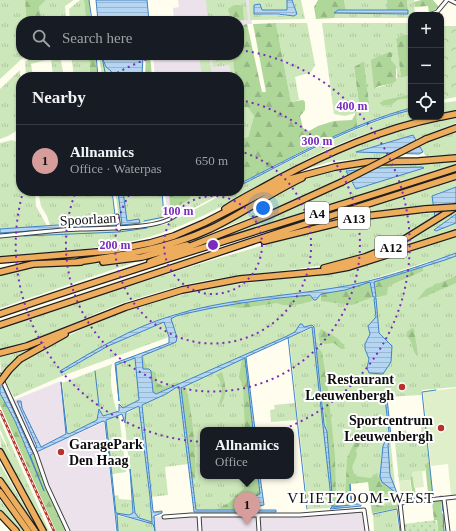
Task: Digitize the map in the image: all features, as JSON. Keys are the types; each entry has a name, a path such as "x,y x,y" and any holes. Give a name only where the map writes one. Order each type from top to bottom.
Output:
{"highway":[{"path":"444,116 456,114"},
{"path":"204,223 232,204 339,148 399,127 428,120"},
{"name":"A13","path":"108,277 216,236 342,182 426,139 456,128"},
{"path":"0,260 123,249 163,239 204,223 290,179 316,171 356,163 429,161 456,158"},
{"name":"A4","path":"0,314 108,277 178,257 456,168"},
{"path":"77,262 141,252 185,239 218,224 283,187 316,171"},
{"name":"A4","path":"0,325 456,176"},
{"name":"A13","path":"232,249 347,220 390,212 456,207"},
{"name":"A12","path":"0,353 17,349 131,306 190,288 240,279 318,270 365,257 395,245 456,207"},
{"name":"A12","path":"318,270 327,271 363,263 456,233"},
{"path":"0,272 27,264 103,262 142,257 216,236"},
{"name":"A12","path":"0,382 20,359 81,326"},
{"path":"0,452 43,531"},
{"path":"0,458 20,488"},
{"path":"0,481 35,531"},
{"path":"0,492 28,531"},
{"path":"0,514 16,531"}],"street":[{"path":"437,12 447,0"},
{"path":"450,0 456,3"},
{"path":"117,216 119,229"},
{"name":"Spoorlaan","path":"0,236 79,229 119,229 166,221 176,216"},
{"path":"0,375 36,454 47,486 68,531"},
{"path":"403,531 400,503 456,497"},
{"path":"444,499 448,531"},
{"path":"164,517 199,515 300,516 364,510 367,531"},
{"path":"199,515 200,531"},
{"path":"258,515 259,531"}],"shaded area":[{"path":"178,0 250,0 252,24 247,24 244,83 244,72 155,72 153,60 244,60 244,16 174,16 173,8 179,7"},
{"path":"166,196 213,196 177,217 171,212 167,211"},
{"path":"61,381 68,438 104,422 116,531 70,531 46,480 14,400"},
{"path":"365,508 368,531 155,531 153,517 192,513 303,513"}],"green space":[{"path":"0,0 25,0 26,16 16,16 16,60 21,60 0,79"},
{"path":"25,0 46,0 39,7 41,16 26,16"},
{"path":"46,0 74,0 65,6 66,16 41,16 39,7"},
{"path":"80,0 84,0 86,16 70,16 69,9"},
{"path":"84,0 89,0 91,16 86,16"},
{"path":"206,0 246,0 248,20 244,20 244,12 232,14 233,16 208,16"},
{"path":"249,0 287,0 287,10 262,10 260,5 254,5 254,14 294,16 296,11 292,0 301,0 305,19 250,20"},
{"path":"318,0 344,0 346,11 336,11 334,18 316,19 314,7"},
{"path":"344,0 387,0 387,10 346,11"},
{"path":"387,0 407,0 408,10 387,10"},
{"path":"407,0 414,0 415,12 408,12 408,18 334,18 334,13 408,10"},
{"path":"421,0 433,0 439,7 429,12 428,6 415,7 414,2"},
{"path":"234,5 241,5 243,8 244,16 233,16 229,13 228,9"},
{"path":"276,23 307,23 315,65 311,72 295,77 299,100 291,102"},
{"path":"276,23 291,102 303,100 305,102 305,110 300,116 303,128 309,131 318,126 334,121 352,120 356,113 357,126 304,150 244,181 244,138 248,137 254,116 248,108 244,107 244,72 234,72 233,60 244,60 244,25 247,24 262,92 266,92 253,24"},
{"path":"322,23 408,23 408,35 402,35 396,39 401,78 408,76 408,95 384,100 383,106 391,105 398,100 408,98 408,109 357,126 355,113 345,116 334,114","holes":["393,53 391,60 397,70 397,78 390,84 375,88","364,61 370,111 360,112 354,67"]},
{"path":"444,26 456,26 456,97 444,99"},
{"path":"402,35 408,35 408,76 401,78 396,39"},
{"path":"389,52 393,53 391,60 396,66 396,81 374,89 371,60"},
{"path":"28,60 46,60 31,64 32,72 26,72 25,62"},
{"path":"51,60 61,60 63,72 52,72"},
{"path":"72,60 89,60 90,72 73,72"},
{"path":"89,60 96,60 97,72 90,72"},
{"path":"100,60 103,60 106,67 111,72 101,72"},
{"path":"146,60 150,60 152,72 145,72"},
{"path":"200,60 210,60 211,72 201,72"},
{"path":"212,60 233,60 234,72 231,72 230,65 213,67"},
{"path":"364,61 370,111 360,112 354,67"},
{"path":"16,74 16,131 0,139 0,89"},
{"path":"408,95 408,98 398,100 391,105 383,106 380,103 384,100"},
{"path":"456,101 456,112 444,114 444,103"},
{"path":"244,107 248,108 254,116 248,137 244,138"},
{"path":"408,111 408,120 412,120 368,133 340,144 313,156 244,194 244,184 324,144 366,126"},
{"path":"456,118 456,123 416,139 411,136 356,152 400,153 384,157 333,161 300,171 339,153 376,139"},
{"path":"456,132 456,154 426,156 419,145"},
{"path":"12,140 16,142 16,196 35,196 36,206 47,226 0,229 0,143"},
{"path":"456,162 456,164 204,245 290,210 351,182 356,189 424,168 387,167 347,170 348,175 299,199 204,235 203,233 323,171 361,164"},
{"path":"456,179 456,187 438,193 433,206 397,208 380,211 293,231"},
{"path":"39,196 112,196 117,226 0,235 0,233 116,225 116,221 50,225 41,206"},
{"path":"116,196 119,196 122,225 140,223 139,219 127,221 124,196 162,196 164,218 141,223 140,225 120,226"},
{"path":"169,196 190,196 190,199 175,208 170,206"},
{"path":"190,196 216,196 184,213 177,219 220,196 241,196 207,214 150,237 86,249 0,256 0,237 124,229 169,224 169,222 180,212 192,206 191,204 185,207 183,203 190,199"},
{"path":"456,211 456,214 434,230 436,231 456,223 456,230 395,250"},
{"path":"434,213 435,217 392,242 345,260 325,265 200,281 180,286 110,308 23,344 0,349 0,327 209,261 323,228 362,220 400,215"},
{"path":"456,236 456,253 356,284 226,303 172,315 136,329 60,371 61,373 108,346 164,322 169,337 62,376 14,397 5,380 28,358 41,350 94,323 156,301 220,287 355,268 399,256"},
{"path":"456,254 456,387 422,390 421,395 386,397 397,505 399,506 402,531 400,531 398,509 372,513 369,482 350,484 352,507 308,509 289,337 313,328 316,354 313,327 311,326 245,356 254,427 200,427 200,479 259,479 262,503 252,511 194,511 181,404 188,464 165,467 168,495 151,497 142,404 175,389 142,402 137,355 170,343 167,318 204,308 336,289"},
{"path":"156,255 0,308 0,275 36,266 107,263"},
{"path":"423,267 423,271 388,286 387,295 376,297 374,282"},
{"path":"456,276 456,283 417,300 426,289"},
{"path":"370,282 373,297 352,305 321,301 321,294 345,290"},
{"path":"311,295 314,300 295,305 277,303 243,308 221,306"},
{"path":"412,328 414,329 417,356 409,338 406,336 407,332"},
{"path":"321,329 337,338 344,345 345,349 341,349 334,343 325,344 320,342 318,335"},
{"path":"40,343 21,355 1,374 0,357 16,353"},
{"path":"316,346 322,352 328,390 335,456 336,501 345,501 347,458 355,441 361,443 356,450 357,455 352,467 355,476 371,478 375,474 378,478 380,477 382,482 395,492 397,503 391,503 390,494 378,495 379,506 397,505 397,508 372,513 368,482 349,484 350,505 333,507 327,432"},
{"path":"143,355 146,367 156,373 157,383 164,386 178,382 180,384 156,394 153,392 151,371 143,369"},
{"path":"245,357 253,427 245,427 243,386 239,377 242,359"},
{"path":"135,358 140,400 123,408 120,404 116,365"},
{"path":"112,364 112,388 117,411 102,416 100,409 97,420 68,434 62,383"},
{"path":"222,372 225,384 225,396 221,404 219,403 222,392 221,384 216,375"},
{"path":"181,388 186,388 194,433 195,479 191,480"},
{"name":"Sportcentrum Leeuwenbergh","path":"456,388 456,495 451,495 448,464 431,466 423,392"},
{"path":"0,393 15,421 29,455 34,452 45,485 66,531 56,531 0,405"},
{"path":"295,403 297,420 271,422 270,410 275,409 274,405"},
{"path":"139,406 152,522 139,518 134,512 124,415"},
{"path":"119,415 126,472 112,474 106,420"},
{"path":"0,420 49,531 46,531 1,450 0,434 12,458 0,429"},
{"path":"421,423 425,423 429,462 425,464 425,471 412,472 413,477 410,477 410,480 399,481 394,433 406,430 407,435 421,433"},
{"path":"429,462 433,496 413,498 410,477 413,477 416,495 428,493 425,464"},
{"path":"0,464 39,531 0,475"},
{"path":"422,471 424,487 414,488 412,472"},
{"path":"247,479 258,479 260,494 250,499 240,510 216,510 230,502 243,489"},
{"path":"410,480 412,495 401,497 399,481"},
{"path":"118,495 119,499 132,500 133,513 129,515 116,513 115,496"},
{"path":"0,500 23,531 20,531 0,511"},
{"path":"433,501 441,501 444,531 438,531 437,520 434,520"},
{"path":"396,510 399,531 374,531 373,514"},
{"path":"116,515 153,524 154,531 118,531"},
{"path":"436,520 438,531 405,531 404,524"}],"water":[{"path":"96,0 147,0 149,16 98,16"},
{"path":"287,0 292,0 297,14 294,16 254,14 254,5 260,4 262,10 287,10"},
{"path":"338,10 408,10 408,14 334,13"},
{"path":"103,60 143,60 142,72 111,72 106,67"},
{"path":"408,109 408,111 344,134 244,183 244,181 302,152 366,123"},
{"path":"413,135 423,152 419,154 356,152"},
{"path":"377,168 424,168 356,189 346,171"},
{"path":"456,187 456,203 435,217 432,196"},
{"path":"119,196 124,196 127,221 139,219 140,223 122,225"},
{"path":"456,214 456,223 436,231 434,230"},
{"path":"116,221 116,225 0,233 0,229"},
{"path":"456,253 456,256 445,260 374,282 376,297 373,297 370,282 345,290 321,294 316,300 314,300 310,295 276,298 176,316 171,319 177,337 176,342 142,356 143,369 149,369 151,371 153,392 156,394 285,337 295,332 300,324 304,327 312,325 314,327 324,424 327,432 333,507 350,505 350,484 352,504 361,504 361,506 330,509 332,507 312,327 246,357 255,427 253,427 245,358 181,388 196,510 241,510 250,499 260,494 258,479 260,479 264,505 259,506 258,510 276,510 276,512 194,512 179,388 177,387 142,405 153,511 162,511 162,513 154,516 155,531 153,524 117,514 117,531 105,422 103,421 30,455 44,491 15,421 0,393 0,381 31,450 33,450 37,447 17,401 21,401 22,408 41,447 66,434 61,382 67,433 69,434 97,420 99,409 103,416 119,411 119,404 123,408 139,400 135,358 116,365 119,401 115,363 169,343 169,337 164,322 108,346 61,373 60,371 128,333 156,321 191,310 232,302 349,285 396,274","holes":["139,406 152,522 139,518 135,513 130,469 133,513 129,515 116,513 106,420 122,414 125,423 126,412"]},
{"path":"376,298 379,333 392,346 391,362 383,374 369,373 367,368 369,359 365,349 365,344 370,334 368,326 376,317 374,299"},
{"path":"385,398 387,398 391,437 388,445 390,475 397,493 397,501 395,492 382,482 380,477 383,446 389,433"}],"waterway":[{"path":"89,0 91,16"},
{"path":"96,60 98,72"},
{"path":"103,60 105,72"},
{"path":"113,196 115,215"},
{"path":"144,221 164,217 162,196"},
{"path":"24,236 119,232 147,228"},
{"path":"288,337 307,509"},
{"path":"95,371 99,406"},
{"path":"405,500 433,497 422,392 436,390"},
{"path":"442,502 443,511"},
{"path":"373,514 397,509 400,531"},
{"path":"443,514 444,531"}],"railway":[{"path":"0,411 54,531"}],"place":[{"name":"Restaurant Leeuwenbergh","path":"402,387"},
{"name":"Sportcentrum Leeuwenbergh","path":"441,428"},
{"name":"GaragePark Den Haag","path":"61,452"},
{"name":"Allnamics","path":"247,525"}],"district":[{"name":"VLIETZOOM-WEST","path":"361,498"}]}
